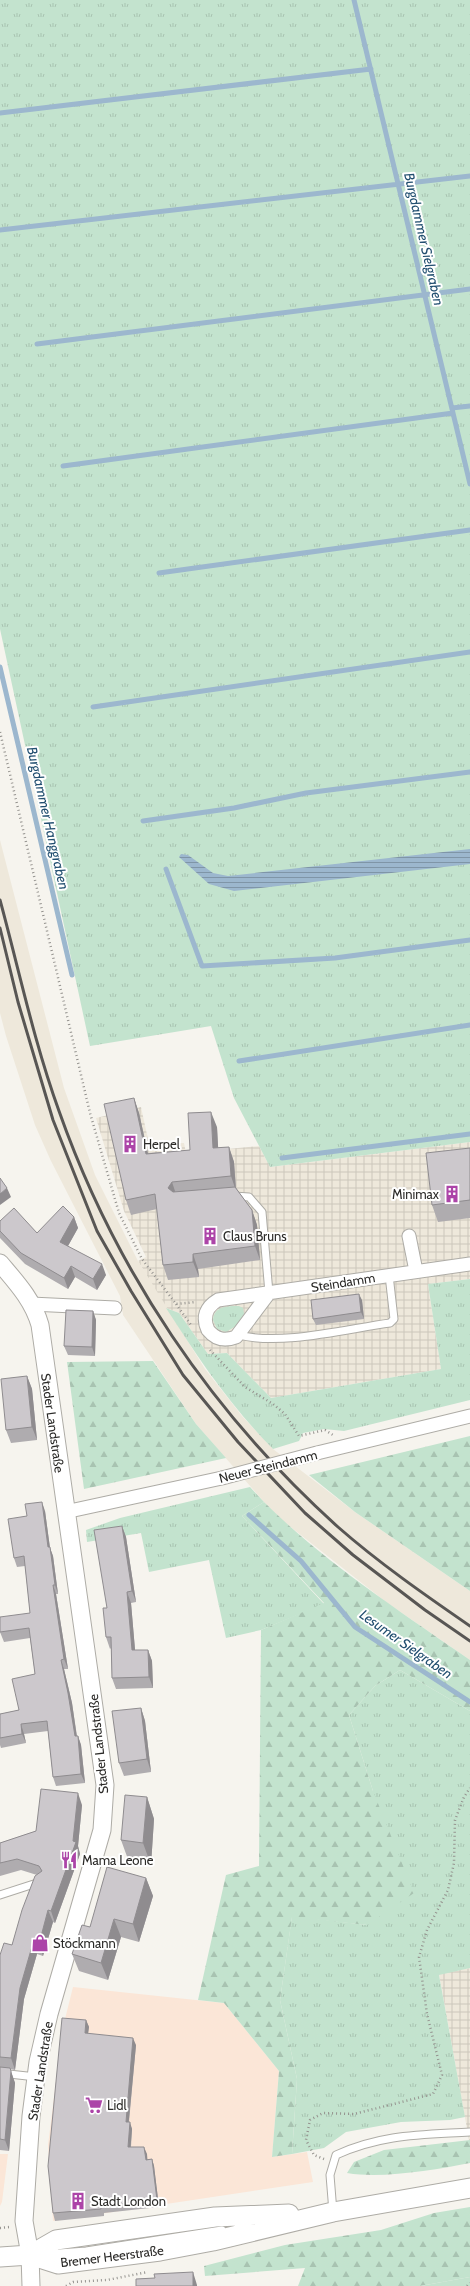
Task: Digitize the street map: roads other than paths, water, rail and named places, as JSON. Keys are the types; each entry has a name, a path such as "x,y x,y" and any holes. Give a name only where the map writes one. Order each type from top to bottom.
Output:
{"main road":[{"name":"Bremer Heerstraße","path":"30,2255 58,2264 160,2251 213,2241 333,2212 470,2188"},
{"name":"Bremer Heerstraße","path":"30,2255 56,2240 215,2217 333,2212"},
{"path":"0,2257 30,2255"}],"street":[{"path":"409,1236 416,1271"},
{"name":"Stader Landstraße","path":"0,1263 31,1304 40,1325 65,1512 105,1785 102,1830 49,2014 36,2077 31,2116 24,2221 30,2255 30,2286"},
{"name":"Steindamm","path":"239,1334 224,1340 212,1335 205,1324 205,1317 210,1306 218,1300 470,1264"},
{"path":"239,1334 269,1293"},
{"path":"31,1304 114,1308"},
{"name":"Neuer Steindamm","path":"65,1512 222,1478 317,1453 470,1416"}],"lane":[{"path":"229,1197 249,1198 262,1212 269,1293"},
{"path":"239,1334 254,1338 274,1340 390,1323 394,1319 389,1275"},
{"path":"0,1895 41,1882"},
{"path":"0,2073 36,2077"},
{"path":"333,2212 330,2175 336,2155 360,2144 386,2138 470,2132"}],"water":[{"path":"470,849 470,864 234,891 209,884 179,857 181,854 188,855 213,873 228,876"}],"waterway":[{"name":"Burgdammer Sielgraben","path":"354,0 470,484"},
{"path":"0,113 371,69"},
{"path":"0,230 470,176"},
{"path":"37,344 470,289"},
{"path":"452,408 470,406"},
{"path":"63,466 453,413"},
{"path":"159,573 470,530"},
{"path":"93,707 470,652"},
{"name":"Burgdammer Hanggraben","path":"0,667 72,975"},
{"path":"143,821 234,808 306,793 470,772"},
{"path":"166,869 202,966 335,958 470,940"},
{"path":"239,1061 470,1025"},
{"path":"282,1158 470,1134"},
{"name":"Lesumer Sielgraben","path":"249,1515 301,1561 355,1627 470,1702"}],"railway":[{"path":"0,900 42,1059 59,1111 82,1170 108,1227 139,1283 172,1336 209,1388 249,1437 292,1483 338,1527 386,1566 470,1626"},
{"path":"0,928 18,1002 53,1120 97,1231 131,1291 183,1375 238,1442 305,1513 353,1555 425,1610 470,1641"}],"place":[{"name":"Herpel","path":"130,1144"},
{"name":"Minimax","path":"452,1194"},
{"name":"Claus Bruns","path":"210,1236"},
{"name":"Mama Leone","path":"69,1860"},
{"name":"Stöckmann","path":"40,1943"},
{"name":"Lidl","path":"94,2105"},
{"name":"Stadt London","path":"78,2201"}]}
